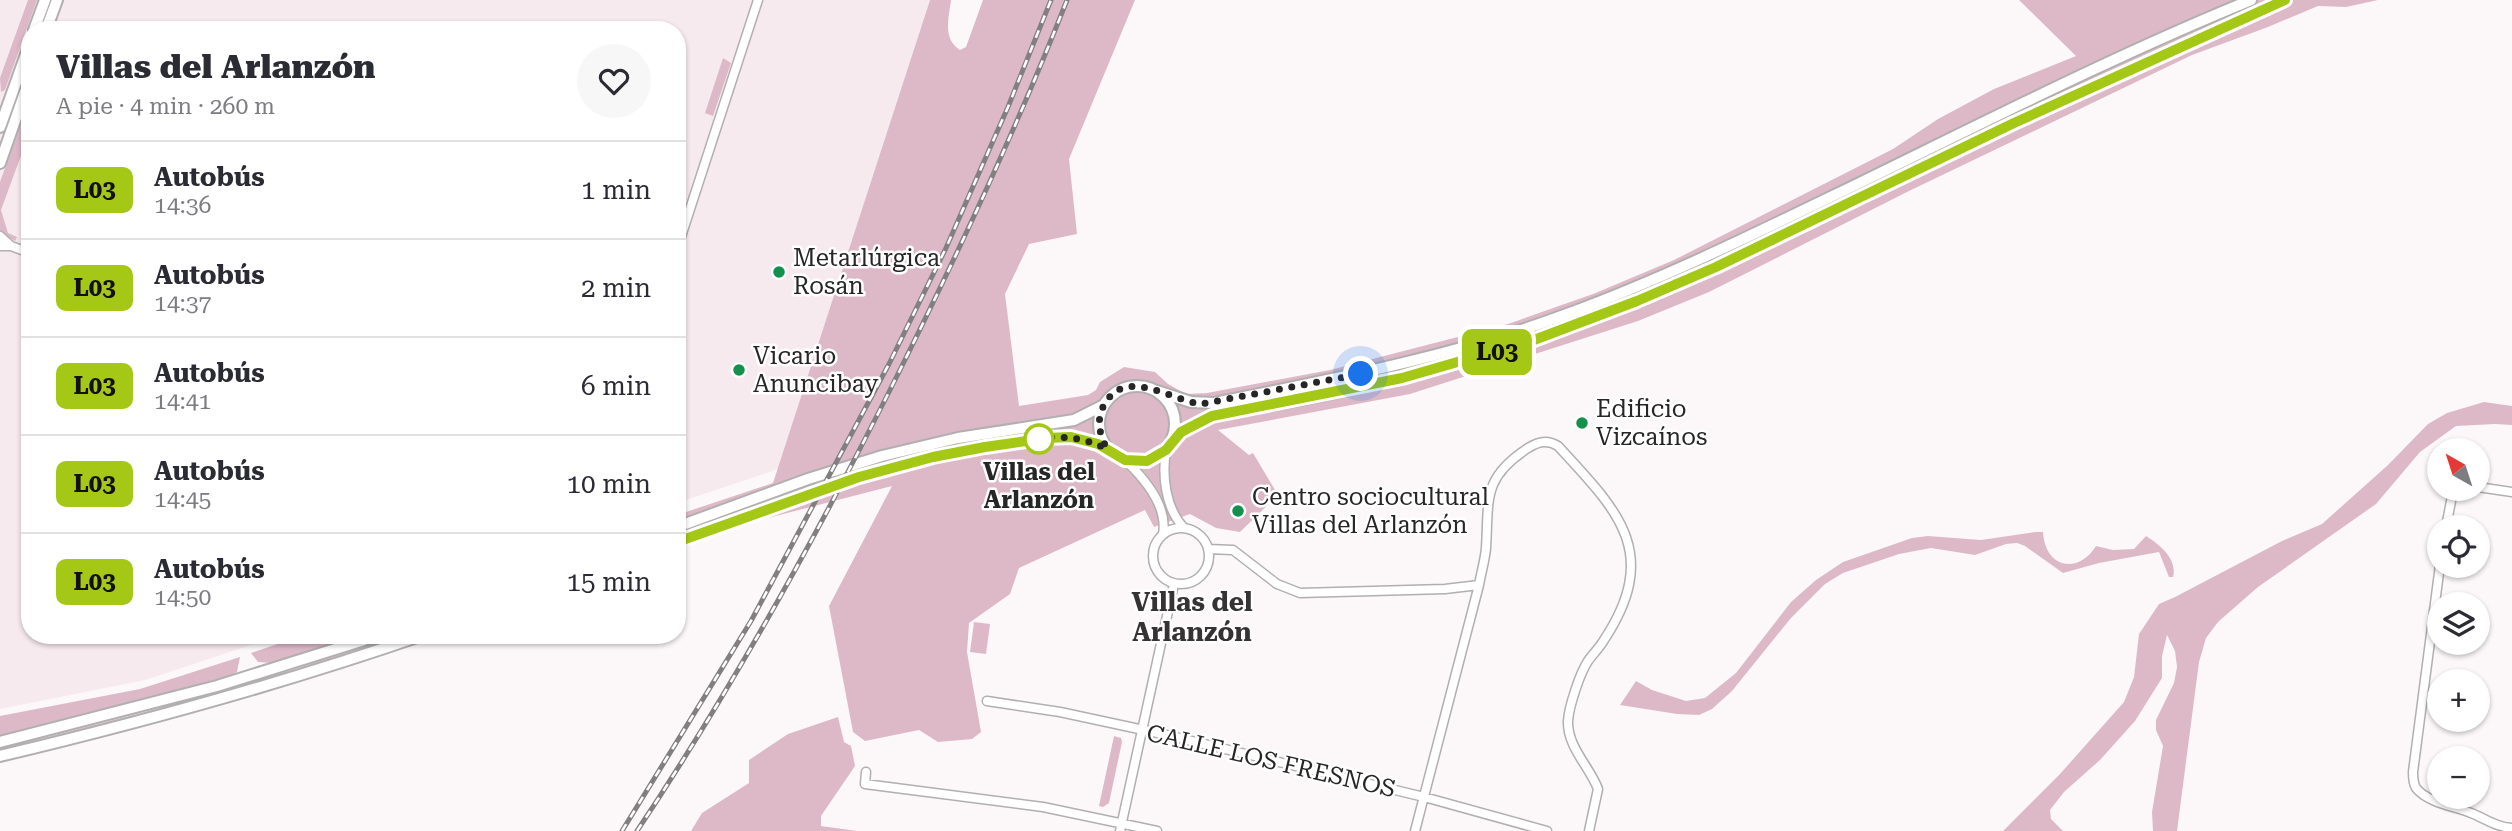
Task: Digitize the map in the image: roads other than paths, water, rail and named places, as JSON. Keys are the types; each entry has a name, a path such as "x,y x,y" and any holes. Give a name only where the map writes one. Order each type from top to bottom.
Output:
{"street":[{"path":"37,21 45,0"},
{"path":"49,21 57,0"},
{"path":"686,221 757,0"},
{"path":"686,524 882,456 981,434 1063,422 1090,413 1122,389 1134,386 1146,386 1191,402 1214,403 1427,358 1548,321 1683,267 2067,82 2251,0"},
{"path":"1125,460 1147,461 1169,446 1190,426 1212,416 1362,387 1467,361 1534,340 1637,301 1716,267 2074,94 2285,0"},
{"path":"0,127 21,68"},
{"path":"0,163 21,104"},
{"path":"0,236 21,250"},
{"path":"0,246 12,246"},
{"path":"1157,391 1173,408 1175,431 1169,446 1164,481 1178,522 1184,528 1199,534 1208,549 1209,557 1203,573 1189,583 1174,584 1164,580 1154,566 1153,549 1163,534 1169,530 1184,528"},
{"path":"1104,405 1099,427 1101,439 1107,449"},
{"path":"686,539 859,477 933,457 1063,437 1087,440 1125,460 1142,477 1151,491 1164,522 1163,534"},
{"path":"1415,831 1479,585 1486,551 1489,495 1495,479 1512,458 1534,444 1553,443 1607,500 1621,524 1632,558 1630,580 1621,607 1609,633 1583,671 1568,722 1575,748 1598,789 1589,831"},
{"path":"2490,489 2512,492"},
{"path":"1208,549 1233,550 1277,584 1300,593 1445,589 1479,585"},
{"path":"2438,578 2414,763 2414,784 2430,797 2472,813 2493,825 2512,828"},
{"path":"1120,827 1174,584"},
{"path":"0,742 205,690 351,644"},
{"path":"0,756 164,715 395,644"},
{"name":"CALLE LOS FRESNOS","path":"991,713 990,702 1060,712 1424,797 1548,831"},
{"path":"866,772 865,784 1001,801 1120,827 1157,831"}],"railway":[{"path":"622,831 751,621 889,364 946,248 1008,107 1051,0"},
{"path":"637,831 706,724 801,559 861,447 983,197 1067,0"}],"place":[{"name":"Metarlúrgica Rosán","path":"779,272"},
{"name":"Vicario Anuncibay","path":"739,370"},
{"name":"Edificio Vizcaínos","path":"1582,423"},
{"name":"Villas del Arlanzón","path":"1039,439"},
{"name":"Centro sociocultural Villas del Arlanzón","path":"1238,511"}],"district":[{"name":"Villas del Arlanzón","path":"1192,617"}]}
